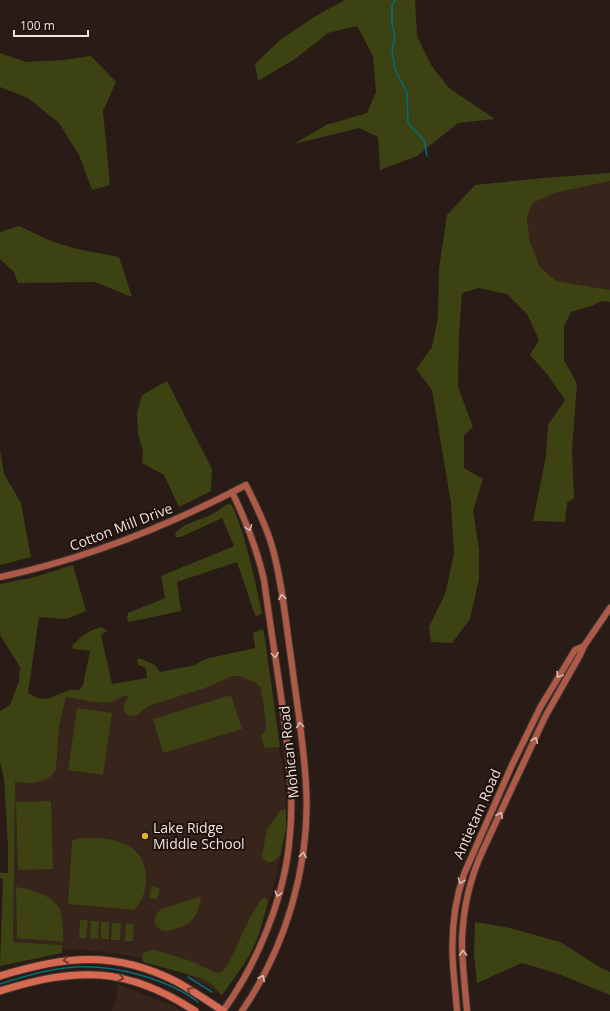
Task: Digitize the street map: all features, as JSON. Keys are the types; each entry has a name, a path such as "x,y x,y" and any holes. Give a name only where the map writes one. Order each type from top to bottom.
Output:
{"main road":[{"path":"0,976 26,968 54,962 87,959 115,962 144,969 176,982 223,1011"},
{"path":"0,991 27,983 61,976 74,974 104,975 147,985 176,999 195,1011"}],"street":[{"name":"Cotton Mill Drive","path":"0,577 44,567 100,550 166,524 246,485"},
{"name":"Mohican Road","path":"242,1011 257,988 287,922 301,866 307,811 307,786 304,755 278,571 267,532 246,485"},
{"name":"Mohican Road","path":"223,1011 250,968 268,926 285,869 290,833 290,771 264,580 250,531 232,492"},
{"name":"Antietam Road","path":"467,1011 462,956 462,935 465,908 474,871 544,719 584,646 610,608"},
{"name":"Antietam Road","path":"457,1011 453,965 454,921 458,892 464,874 512,765 541,706 575,650 584,646"}],"shaded area":[{"path":"610,181 610,290 556,281 540,267 530,241 527,217 533,203 554,193"},
{"name":"Lake Ridge Middle School","path":"266,665 277,741 283,767 286,797 286,829 276,878 268,906 252,950 222,995 190,976 159,962 130,956 75,949 8,957 8,844 4,779 56,765 59,726 66,697"},
{"path":"117,984 174,1006 182,1011 112,1011 117,995"}],"green space":[{"path":"345,0 415,0 417,36 431,65 449,88 495,119 458,123 417,156 380,170 378,137 359,128 294,144 326,125 367,113 376,92 373,56 357,26 328,33 295,59 258,81 255,64 280,40 314,17"},
{"path":"0,53 27,62 64,60 91,56 116,82 103,111 110,185 92,190 79,155 59,123 28,98 0,87"},
{"path":"610,173 610,181 554,193 533,203 527,217 530,241 540,267 556,281 610,290 610,302 602,301 571,312 564,326 564,360 577,384 572,450 574,498 567,503 565,522 533,521 546,456 548,425 565,400 547,374 530,355 539,340 527,314 507,294 479,288 462,293 459,334 458,387 473,427 464,435 464,468 483,479 473,511 479,549 479,579 470,619 452,643 431,642 429,627 445,594 454,554 451,503 432,390 416,369 432,347 438,317 439,268 447,215 475,185"},
{"path":"19,226 51,241 77,249 119,257 132,297 95,282 18,283 14,272 0,259 0,232"},
{"path":"167,381 212,469 211,491 179,507 164,475 142,463 143,451 138,434 137,413 142,395"},
{"path":"0,450 4,474 21,503 31,557 0,565"},
{"path":"230,504 233,507 238,520 246,546 262,613 258,616 255,615 237,562 177,582 181,611 129,622 127,618 128,613 165,598 161,576 234,546 222,518 181,537 176,537 175,533 190,523 211,515"},
{"path":"73,565 86,611 67,619 39,617 28,693 44,699 70,690 79,690 83,685 90,651 73,649 72,646 86,634 98,628 102,627 107,631 101,635 112,684 147,678 146,668 138,665 137,660 139,658 155,665 160,672 195,665 205,659 255,648 253,633 262,629 264,632 280,747 265,748 261,736 266,730 266,723 261,688 256,683 240,676 232,676 205,688 148,706 137,715 129,716 123,707 128,696 123,696 112,701 105,702 94,702 66,697 59,726 56,769 51,776 35,783 15,782 13,942 62,945 62,953 0,966 3,879 0,878 0,873 8,873 8,844 4,779 0,762 0,711 10,705 19,681 20,667 0,635 0,584 35,577"},
{"path":"231,695 242,729 163,753 153,719"},
{"path":"77,708 112,713 103,775 68,770"},
{"path":"51,801 53,869 18,870 16,802"},
{"path":"281,810 286,810 286,829 280,856 272,862 267,862 263,859 262,855 267,829"},
{"path":"85,838 118,841 128,845 136,851 142,859 145,869 146,886 141,900 134,910 68,904 72,840"},
{"path":"152,886 160,889 157,900 149,898"},
{"path":"16,887 28,889 41,894 52,900 57,905 62,918 63,942 17,938"},
{"path":"199,897 201,902 198,910 194,918 188,924 164,931 155,924 156,915 161,909"},
{"path":"263,898 266,898 268,902 255,945 242,968 222,995 211,984 201,978 143,962 142,954 155,950 191,961 216,973 221,972 227,966 259,902"},
{"path":"80,920 88,920 86,938 79,938"},
{"path":"91,921 99,921 98,939 90,938"},
{"path":"101,922 109,922 109,939 101,939"},
{"path":"475,922 510,928 560,942 610,972 610,995 556,973 522,963 477,983 474,954"},
{"path":"112,923 121,923 120,940 111,940"},
{"path":"126,923 134,924 133,941 125,941"}],"waterway":[{"path":"395,0 392,5 392,25 395,36 392,51 395,69 407,93 408,123 424,140 427,156"},
{"path":"0,984 36,973 53,970 86,967 103,968 121,970 156,980 178,989 198,1002"},
{"path":"188,977 212,992"}],"place":[{"name":"Lake Ridge Middle School","path":"145,836"}]}
